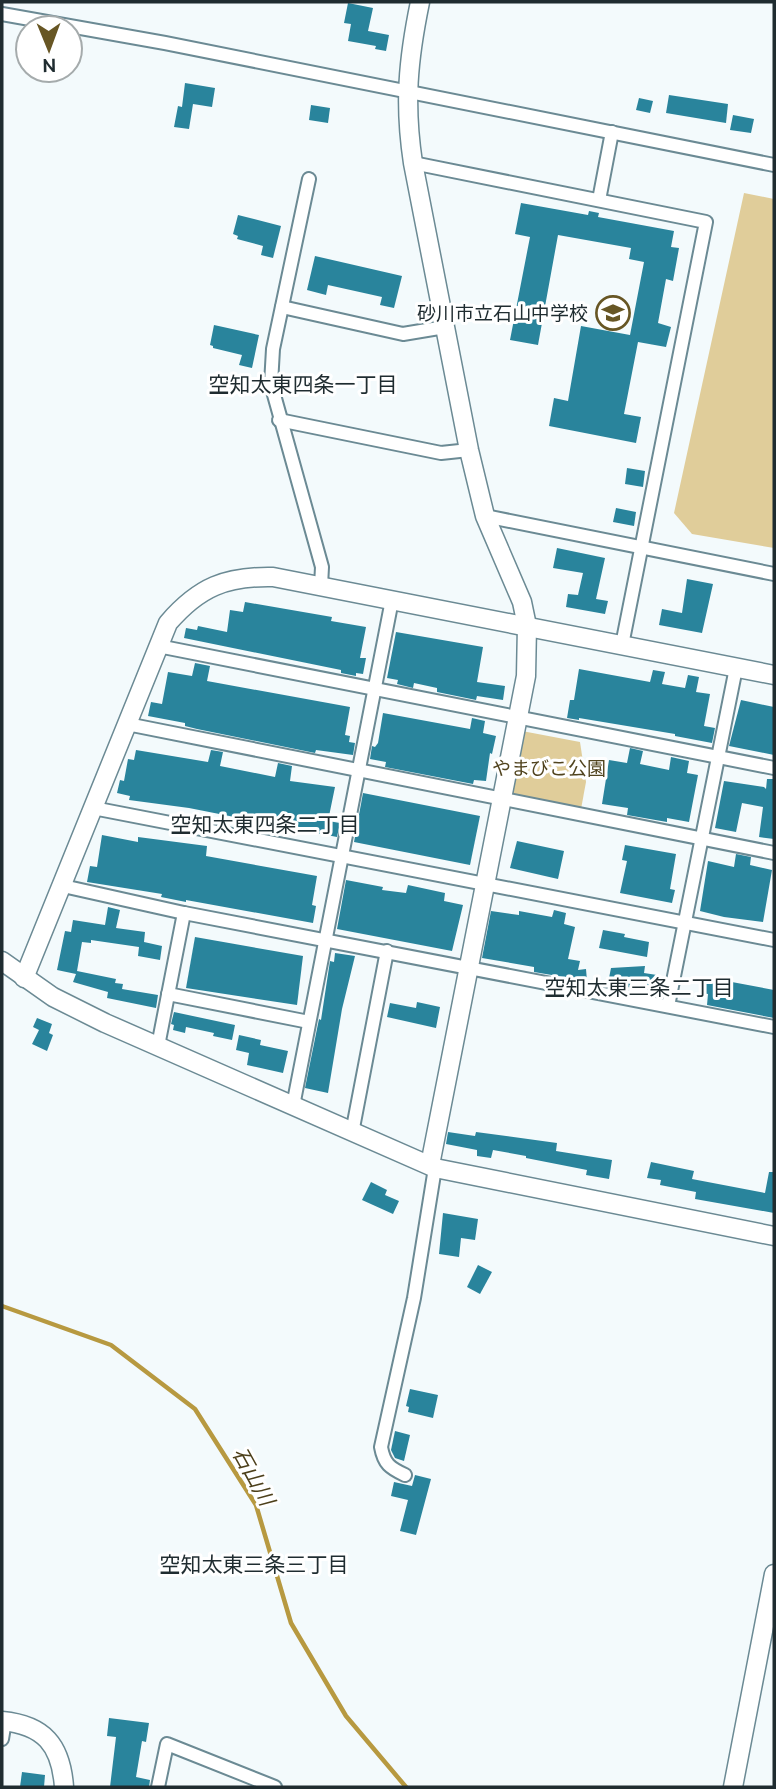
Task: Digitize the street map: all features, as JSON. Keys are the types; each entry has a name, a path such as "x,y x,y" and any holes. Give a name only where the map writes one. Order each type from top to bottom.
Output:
{"street":[{"path":"405,1475 390,1468 383,1458 381,1447 414,1298 433,1167 468,967 526,676 527,626 522,602 485,516 469,450 413,163 408,132 407,91 410,51 420,2"},
{"path":"2,14 165,43 774,164"},
{"path":"599,200 612,132"},
{"path":"413,163 706,222 622,645"},
{"path":"309,179 273,349 271,384 322,568 321,586"},
{"path":"282,307 403,334 445,327"},
{"path":"279,420 441,453 469,450"},
{"path":"485,516 774,574"},
{"path":"24,978 168,623 200,592 222,582 248,576 273,577 774,675"},
{"path":"293,1106 392,600"},
{"path":"158,646 774,768"},
{"path":"668,1006 736,668"},
{"path":"127,724 774,853"},
{"path":"93,808 774,940"},
{"path":"63,886 184,913 774,1027"},
{"path":"159,1046 184,913"},
{"path":"352,1133 387,951"},
{"path":"2,961 53,997 433,1167 774,1236"},
{"path":"168,993 309,1022"},
{"path":"733,1787 774,1574"},
{"path":"3,1727 27,1724 47,1737 63,1770 64,1787"},
{"path":"158,1787 167,1744 267,1786"}],"green space":[{"path":"744,193 774,199 774,548 692,534 674,513"},
{"name":"やまびこ公園","path":"522,731 580,742 586,782 581,809 509,794"}],"building":[{"path":"348,3 373,8 368,31 389,35 386,51 375,49 376,46 348,41 351,24 344,23"},
{"path":"185,83 215,88 212,107 193,104 189,129 174,127 178,106 182,107"},
{"path":"669,95 728,104 726,123 666,113"},
{"path":"639,98 653,101 650,113 636,110"},
{"path":"311,105 330,108 328,123 309,120"},
{"path":"733,115 754,119 751,133 730,130"},
{"name":"砂川市立石山中学校","path":"521,203 588,215 589,211 599,213 598,217 674,231 671,247 679,248 673,281 666,279 658,323 671,327 666,347 638,342 624,414 641,417 636,443 549,426 554,398 568,401 581,326 630,335 644,262 629,259 631,248 558,235 538,345 510,340 530,237 515,234"},
{"path":"238,215 281,226 273,258 261,255 263,246 237,239 238,236 233,234"},
{"path":"315,256 402,276 394,308 380,305 382,297 328,285 326,295 307,290"},
{"path":"214,325 259,335 252,368 239,365 242,355 210,345"},
{"path":"627,468 645,471 643,487 625,484"},
{"path":"616,508 636,512 634,526 613,522"},
{"path":"557,548 605,558 596,599 608,601 605,614 566,607 568,594 578,595 583,573 553,568"},
{"path":"687,579 713,584 702,633 659,625 662,609 682,613"},
{"path":"245,602 332,617 331,621 366,627 360,658 366,658 363,674 356,673 356,676 341,673 341,670 184,638 186,628 197,630 198,626 227,632 230,610 243,612"},
{"path":"396,632 483,647 477,682 505,686 503,700 477,696 476,700 437,692 437,688 414,683 413,688 387,678"},
{"path":"195,663 210,666 207,681 350,707 345,735 350,736 349,742 355,743 353,755 316,750 315,753 148,716 151,702 162,704 168,672 192,676"},
{"path":"579,669 650,682 653,670 665,672 662,684 685,688 688,675 699,677 696,692 710,694 704,726 715,728 712,743 675,734 567,718 570,700 574,700"},
{"path":"741,700 774,707 774,755 729,746"},
{"path":"383,713 470,729 472,718 485,721 483,733 496,736 492,754 490,753 486,781 474,780 473,784 385,767 386,762 370,759 372,746 375,747 378,743"},
{"path":"630,748 643,751 640,764 669,770 671,757 689,761 687,773 698,775 689,822 667,818 667,822 627,815 628,808 602,804 609,760 627,763"},
{"path":"136,750 208,762 211,750 223,752 220,766 275,777 278,763 292,766 290,781 335,787 328,821 340,823 337,837 189,808 129,800 130,796 117,793 120,780 124,781 128,759 134,760"},
{"path":"767,779 774,779 774,839 759,837 763,807 742,803 736,832 715,828 724,781 766,789"},
{"path":"363,793 480,816 470,865 354,842"},
{"path":"102,835 138,842 138,837 207,846 206,856 317,876 312,905 316,906 313,923 87,882 90,866 97,867"},
{"path":"517,841 564,851 558,879 510,868"},
{"path":"625,845 676,854 670,889 675,890 672,903 620,893 627,861 622,860"},
{"path":"736,854 751,857 750,865 772,870 763,922 700,911 708,861 734,867"},
{"path":"346,880 383,887 382,890 406,893 408,885 445,893 444,901 463,905 452,951 337,929"},
{"path":"108,907 120,910 116,928 145,932 144,942 162,946 160,960 138,956 139,947 91,940 91,943 82,942 77,971 116,979 115,983 123,984 122,989 158,995 156,1008 107,998 108,992 73,982 76,974 57,970 65,931 71,932 73,920 105,925"},
{"path":"554,910 566,913 564,924 575,927 568,959 580,961 578,970 586,969 587,981 534,972 534,967 482,958 491,911 519,915 519,911 552,917"},
{"path":"603,930 649,942 647,957 599,948"},
{"path":"195,937 303,956 297,1005 186,988"},
{"path":"335,953 355,956 342,1009 328,1093 305,1088 319,1019 321,1020 330,961 334,962"},
{"path":"645,966 644,973 657,975 654,991 627,987 628,982 609,978 611,968"},
{"path":"705,977 774,990 774,1018 707,1005 708,994 702,993"},
{"path":"417,1002 440,1007 436,1028 387,1017 390,1003 416,1008"},
{"path":"174,1012 235,1025 232,1040 186,1027 185,1033 173,1030 174,1025 171,1024"},
{"path":"37,1018 52,1024 49,1033 53,1035 47,1051 32,1044 39,1030 33,1027"},
{"path":"239,1035 261,1040 260,1045 288,1051 283,1073 247,1065 249,1053 236,1050"},
{"path":"448,1132 475,1136 476,1132 557,1143 556,1151 612,1160 609,1179 586,1175 587,1170 493,1150 491,1158 477,1156 477,1150 446,1144"},
{"path":"651,1162 694,1171 692,1179 765,1193 769,1172 774,1172 774,1213 695,1199 696,1192 660,1185 661,1180 647,1178"},
{"path":"371,1182 387,1190 385,1195 399,1201 393,1214 362,1200"},
{"path":"443,1213 478,1219 475,1240 461,1238 459,1257 439,1254"},
{"path":"478,1265 492,1272 480,1294 467,1287"},
{"path":"410,1389 438,1395 433,1418 408,1412 409,1407 406,1406"},
{"path":"395,1431 410,1435 404,1461 395,1458 391,1450"},
{"path":"415,1475 431,1479 416,1535 400,1531 408,1500 391,1496 394,1482 412,1486"},
{"path":"109,1718 149,1723 146,1742 142,1741 136,1777 150,1780 149,1787 110,1787 116,1737 107,1736"},
{"path":"22,1772 45,1775 44,1787 20,1787"}],"waterway":[{"name":"石山川","path":"2,1306 111,1345 195,1409 256,1505 291,1623 346,1716 406,1787"}],"place":[{"name":"砂川市立石山中学校","path":"613,313"}],"district":[{"name":"空知太東四条一丁目","path":"303,384"},
{"name":"空知太東四条二丁目","path":"265,824"},
{"name":"空知太東三条二丁目","path":"639,987"},
{"name":"空知太東三条三丁目","path":"254,1564"}]}
